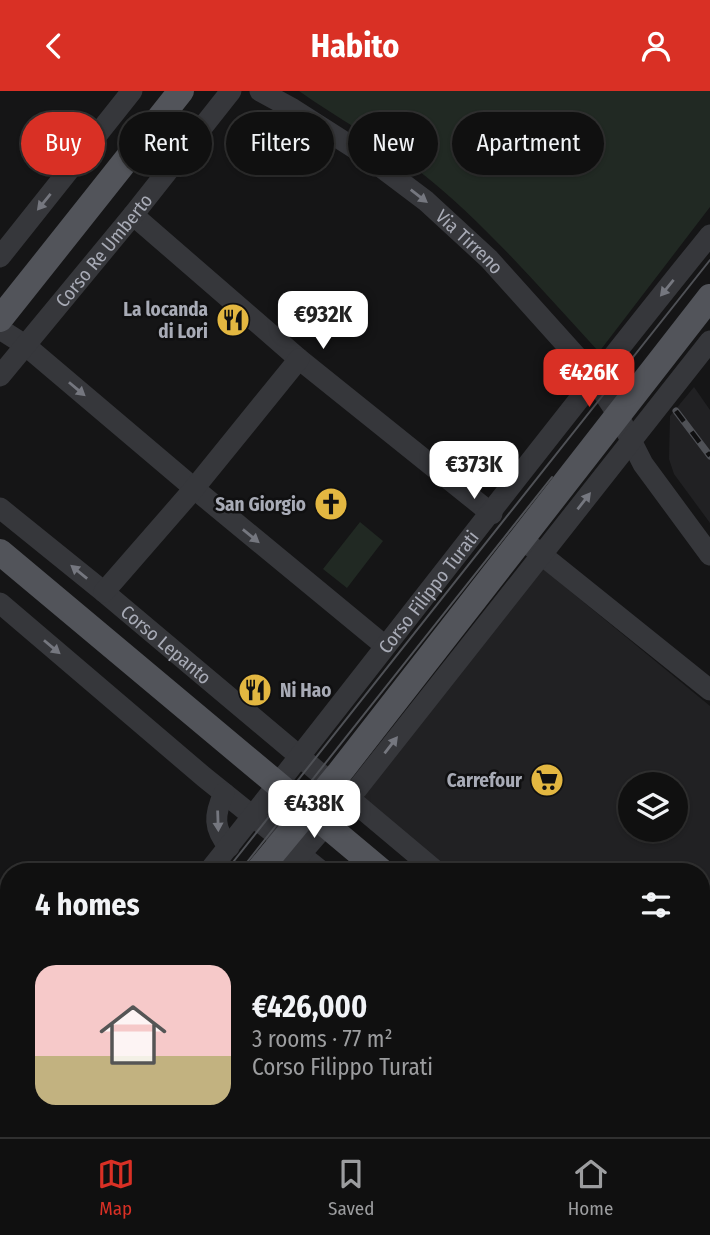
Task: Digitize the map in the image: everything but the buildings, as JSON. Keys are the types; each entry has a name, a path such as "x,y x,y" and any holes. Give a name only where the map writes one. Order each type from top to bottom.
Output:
{"main road":[{"name":"Corso Re Umberto","path":"0,319 181,91"},
{"name":"Corso Filippo Turati","path":"269,863 292,847 339,791 520,539 710,297"},
{"name":"Corso Lepanto","path":"0,552 372,863"}],"street":[{"path":"0,257 132,91"},
{"name":"Corso Re Umberto","path":"0,376 231,91"},
{"name":"Via Tirreno","path":"260,91 365,155 426,201 489,258 547,321 594,379 618,415 643,464 710,555"},
{"path":"133,215 299,359 492,514"},
{"name":"Corso Filippo Turati","path":"215,863 710,235"},
{"path":"0,329 25,345 385,646"},
{"name":"Corso Filippo Turati","path":"339,791 542,555 706,355"},
{"path":"104,592 194,488 299,359"},
{"name":"Corso Lepanto","path":"0,508 426,863"},
{"path":"520,539 710,690"},
{"path":"0,603 224,793 311,863"},
{"path":"224,793 217,814 217,827 229,846"},
{"path":"288,863 292,847"}],"shaded area":[{"path":"299,91 710,91 710,207 599,352 512,258 424,175 438,175 438,112 348,112 348,123"},
{"path":"694,387 710,410 710,523 674,474 669,459 670,416"},
{"path":"360,522 383,541 347,588 323,569"},
{"path":"536,563 710,706 710,863 441,863 360,798"}],"tram line":[{"path":"232,863 710,260"},
{"path":"246,863 552,477"}],"railway":[{"path":"676,411 710,456"}],"place":[{"name":"La locanda di Lori","path":"233,320"},
{"name":"San Giorgio","path":"331,504"},
{"name":"Ni Hao","path":"255,690"},
{"name":"Carrefour","path":"547,780"}]}
